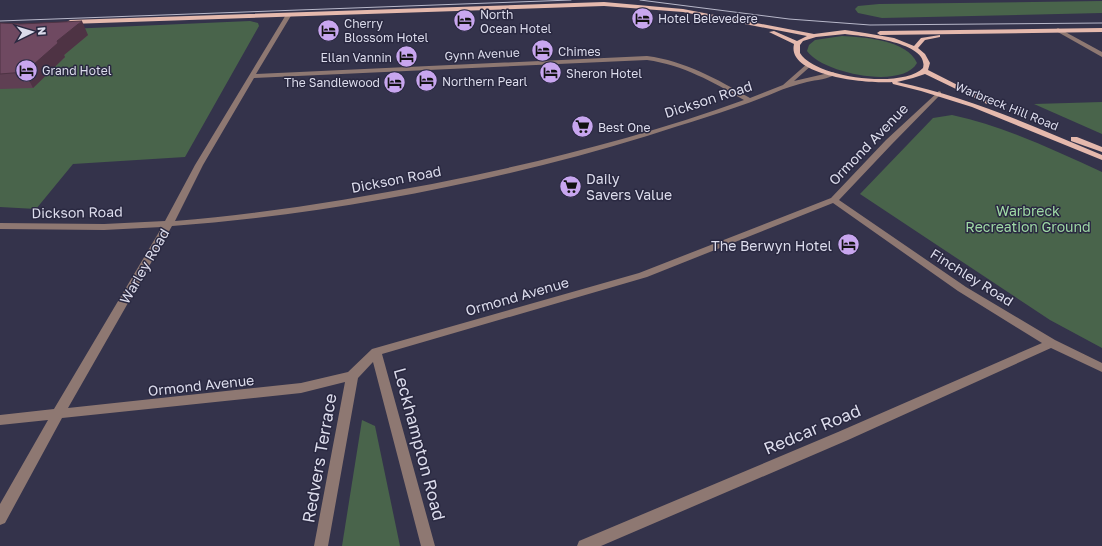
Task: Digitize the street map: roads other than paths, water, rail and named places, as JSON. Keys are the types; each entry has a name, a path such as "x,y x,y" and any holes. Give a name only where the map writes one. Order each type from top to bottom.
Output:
{"main road":[{"path":"62,23 604,4 655,7 813,35"},
{"path":"744,22 778,34 797,43"},
{"path":"866,34 895,41 914,49 927,60 928,66 925,71 917,76 904,79 877,80 833,74 810,64 797,53 795,48 797,43 803,39 813,35 834,32 866,34 1102,30"},
{"path":"914,49 924,39 930,36 978,32"},
{"name":"Warbreck Hill Road","path":"925,71 994,106 1102,150"},
{"name":"Warbreck Hill Road","path":"877,80 939,93 982,107 1102,158"}],"street":[{"name":"Warley Road","path":"0,518 58,414 169,223 199,165 254,76 288,14"},
{"path":"1058,30 1102,55"},
{"name":"Gynn Avenue","path":"254,76 648,58 663,59 688,67 750,101"},
{"name":"Dickson Road","path":"785,86 810,64"},
{"name":"Dickson Road","path":"0,226 54,228 169,223 222,219 320,208 454,182 578,153 750,101 785,86 833,74"},
{"name":"Ormond Avenue","path":"0,420 256,394 301,388 352,376 376,352 643,275 834,200 889,142 939,93"},
{"name":"Finchley Road","path":"834,200 962,290 1051,343 1102,368"},
{"name":"Redcar Road","path":"584,546 843,436 1051,343"},
{"name":"Leckhampton Road","path":"376,352 428,546"},
{"name":"Redvers Terrace","path":"321,546 352,376"}],"tram line":[{"path":"0,21 571,0"},
{"path":"640,0 789,19 870,25 1102,23"}],"place":[{"name":"Hotel Belevedere","path":"643,18"},
{"name":"North Ocean Hotel","path":"464,21"},
{"name":"Cherry Blossom Hotel","path":"328,30"},
{"name":"Chimes","path":"543,51"},
{"name":"Ellan Vannin","path":"407,57"},
{"name":"Grand Hotel","path":"26,70"},
{"name":"Sheron Hotel","path":"551,73"},
{"name":"Northern Pearl","path":"427,81"},
{"name":"The Sandlewood","path":"395,82"},
{"name":"Best One","path":"583,127"},
{"name":"Daily Savers Value","path":"570,186"},
{"name":"The Berwyn Hotel","path":"848,245"}],"park label":[{"name":"Warbreck Recreation Ground","path":"1028,218"}]}
